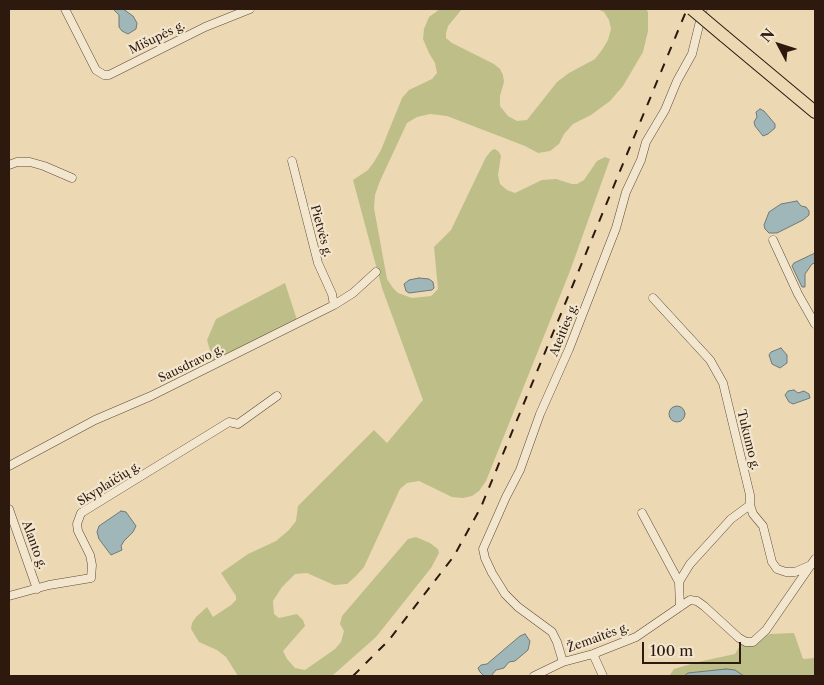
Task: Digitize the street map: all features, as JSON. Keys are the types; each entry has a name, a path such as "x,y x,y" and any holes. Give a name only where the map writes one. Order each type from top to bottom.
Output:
{"main road":[{"path":"692,9 815,112"}],"street":[{"name":"Mišupės g.","path":"65,9 94,65 101,74 108,75 205,27 250,9"},
{"name":"Ateities g.","path":"564,662 552,632 505,594 488,566 483,549 520,470 540,414 572,341 616,228 626,192 641,160 646,142 665,110 677,81 692,54 703,9"},
{"name":"Pietvės g.","path":"292,161 318,263 332,294 334,305"},
{"path":"9,165 17,162 30,162 72,178"},
{"path":"773,240 798,294 815,324"},
{"name":"Sausdravo g.","path":"9,466 95,420 151,396 334,305 352,293 376,272"},
{"name":"Tukumo g.","path":"653,298 710,360 723,383 750,495 750,506 753,514 764,526 772,562 777,569 786,572 795,572 813,562"},
{"name":"Skyplaičių g.","path":"9,596 48,585 91,578 92,565 90,555 76,524 81,512 229,422 238,424 277,396"},
{"path":"679,582 690,564 731,519 750,506"},
{"name":"Alanto g.","path":"9,509 37,589"},
{"path":"642,512 679,582 680,607"},
{"name":"Žemaitės g.","path":"534,676 564,662 593,654 636,637 690,600 697,601 739,638 746,642 753,642 766,630 813,562"},
{"path":"593,654 603,676"}],"green space":[{"path":"440,9 462,9 448,26 446,38 500,69 504,82 500,96 500,106 508,116 517,121 527,120 557,82 595,59 602,50 608,40 611,29 609,20 604,12 597,9 646,9 648,12 648,31 643,52 623,86 610,101 591,115 573,124 564,134 559,144 550,151 538,153 525,146 447,116 430,114 417,117 407,123 380,181 375,195 374,208 387,279 398,293 412,298 431,296 438,289 434,247 451,230 486,157 492,150 495,149 501,156 498,175 500,184 507,190 515,193 542,180 556,179 577,184 584,180 597,161 605,157 610,159 570,271 486,481 479,491 472,496 463,498 452,497 419,481 407,483 400,489 364,567 347,584 334,585 307,573 295,574 282,587 273,601 274,614 279,618 297,614 303,620 305,626 283,651 287,659 295,668 305,670 335,649 341,642 344,631 340,624 342,616 408,539 416,537 438,549 439,553 431,568 376,637 332,676 238,676 226,657 217,650 199,642 191,629 196,617 207,607 213,617 236,600 236,596 221,573 248,554 276,541 289,530 296,521 298,506 374,430 387,443 423,400 382,288 353,180 368,170 374,162 381,150 402,98 409,90 432,79 437,73 435,63 423,39 424,29 429,17"},
{"path":"285,283 297,320 213,361 207,340 216,319"},
{"path":"794,633 803,659 815,658 815,676 744,676 735,670 669,676 674,669 735,654 741,644 756,642 769,634"}],"water":[{"path":"113,9 123,9 133,16 137,23 136,29 128,34 122,31 119,27 119,15"},
{"path":"760,109 775,124 775,128 763,136 754,122 757,117 756,112"},
{"path":"797,201 801,206 806,207 809,215 777,233 769,233 765,229 764,225 769,212 781,204"},
{"path":"815,253 815,263 812,264 805,274 805,287 802,287 792,266 794,263"},
{"path":"429,279 433,282 434,288 432,290 409,293 406,291 404,284 409,280"},
{"path":"781,348 787,355 787,363 780,368 772,364 769,355 771,352"},
{"path":"794,390 798,393 804,391 809,394 810,398 793,404 789,402 785,395 788,391"},
{"path":"677,406 685,414 677,422 669,414"},
{"path":"121,511 126,512 136,526 121,546 122,550 111,555 99,539 97,532 99,526"},
{"path":"525,634 530,641 528,650 515,661 509,662 504,668 496,670 491,676 484,676 480,672 478,668 481,665 487,664 520,636"},
{"path":"726,669 735,670 744,676 684,676 688,673"}],"railway":[{"path":"353,676 389,640 454,556 481,507 687,9"}]}
